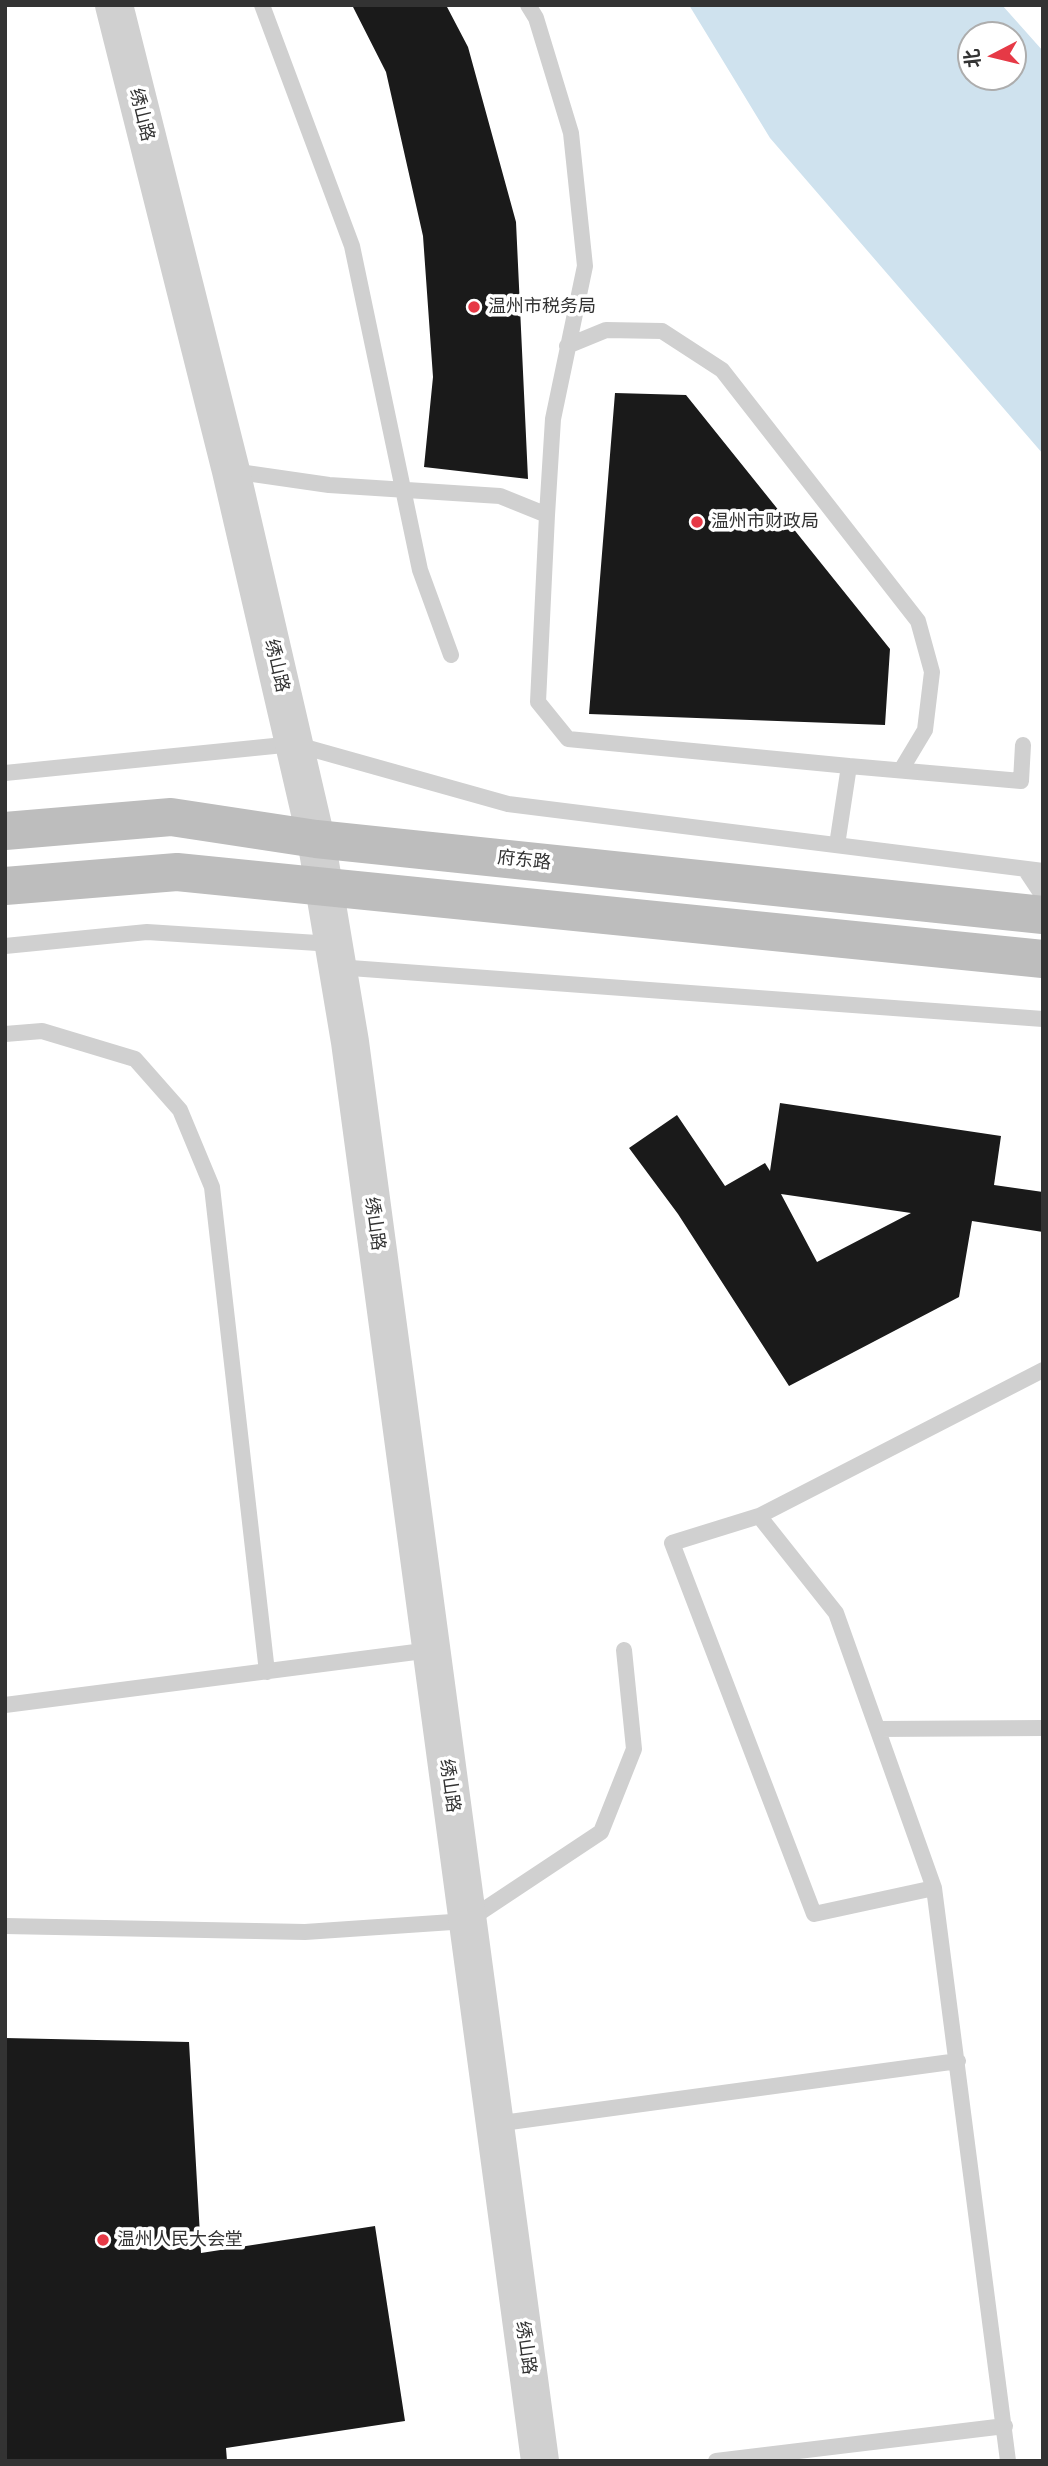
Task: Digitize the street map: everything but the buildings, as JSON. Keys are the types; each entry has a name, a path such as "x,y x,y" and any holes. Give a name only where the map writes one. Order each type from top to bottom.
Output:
{"main road":[{"name":"府东路","path":"5,831 171,817 316,839 1043,915"},
{"path":"5,886 177,873 1043,959"}],"street":[{"name":"绣山路","path":"114,5 231,471 316,839 352,1056 540,2461"}],"lane":[{"path":"262,5 352,246 420,570 451,655"},
{"path":"528,5 536,18 571,132 585,266 553,419 538,702 568,739 849,766 1021,781 1023,745"},
{"path":"567,346 606,330 662,331 722,370 918,621 932,673 925,730 901,770"},
{"path":"231,471 329,485 500,496 547,515"},
{"path":"5,773 294,744 508,804 1043,871"},
{"path":"837,845 849,766"},
{"path":"1025,869 1043,896"},
{"path":"5,946 147,932 335,956 1042,1021"},
{"path":"5,1034 42,1031 135,1059 180,1110 212,1187 267,1671"},
{"path":"934,1888 814,1914 672,1543 759,1516 1043,1370"},
{"path":"759,1516 836,1613 934,1888 1008,2461"},
{"path":"5,1705 431,1650"},
{"path":"5,1926 306,1932 467,1921 601,1832 634,1749 624,1650"},
{"path":"878,1729 1043,1728"},
{"path":"495,2124 958,2061"},
{"path":"716,2461 1005,2426"}],"water":[{"path":"689,5 1002,5 1016,21 957,21 957,91 1027,91 1027,33 1043,51 1043,454 770,138"}],"place":[{"name":"温州市税务局","path":"474,307"},
{"name":"温州市财政局","path":"697,522"},
{"name":"温州人民大会堂","path":"103,2240"}]}
